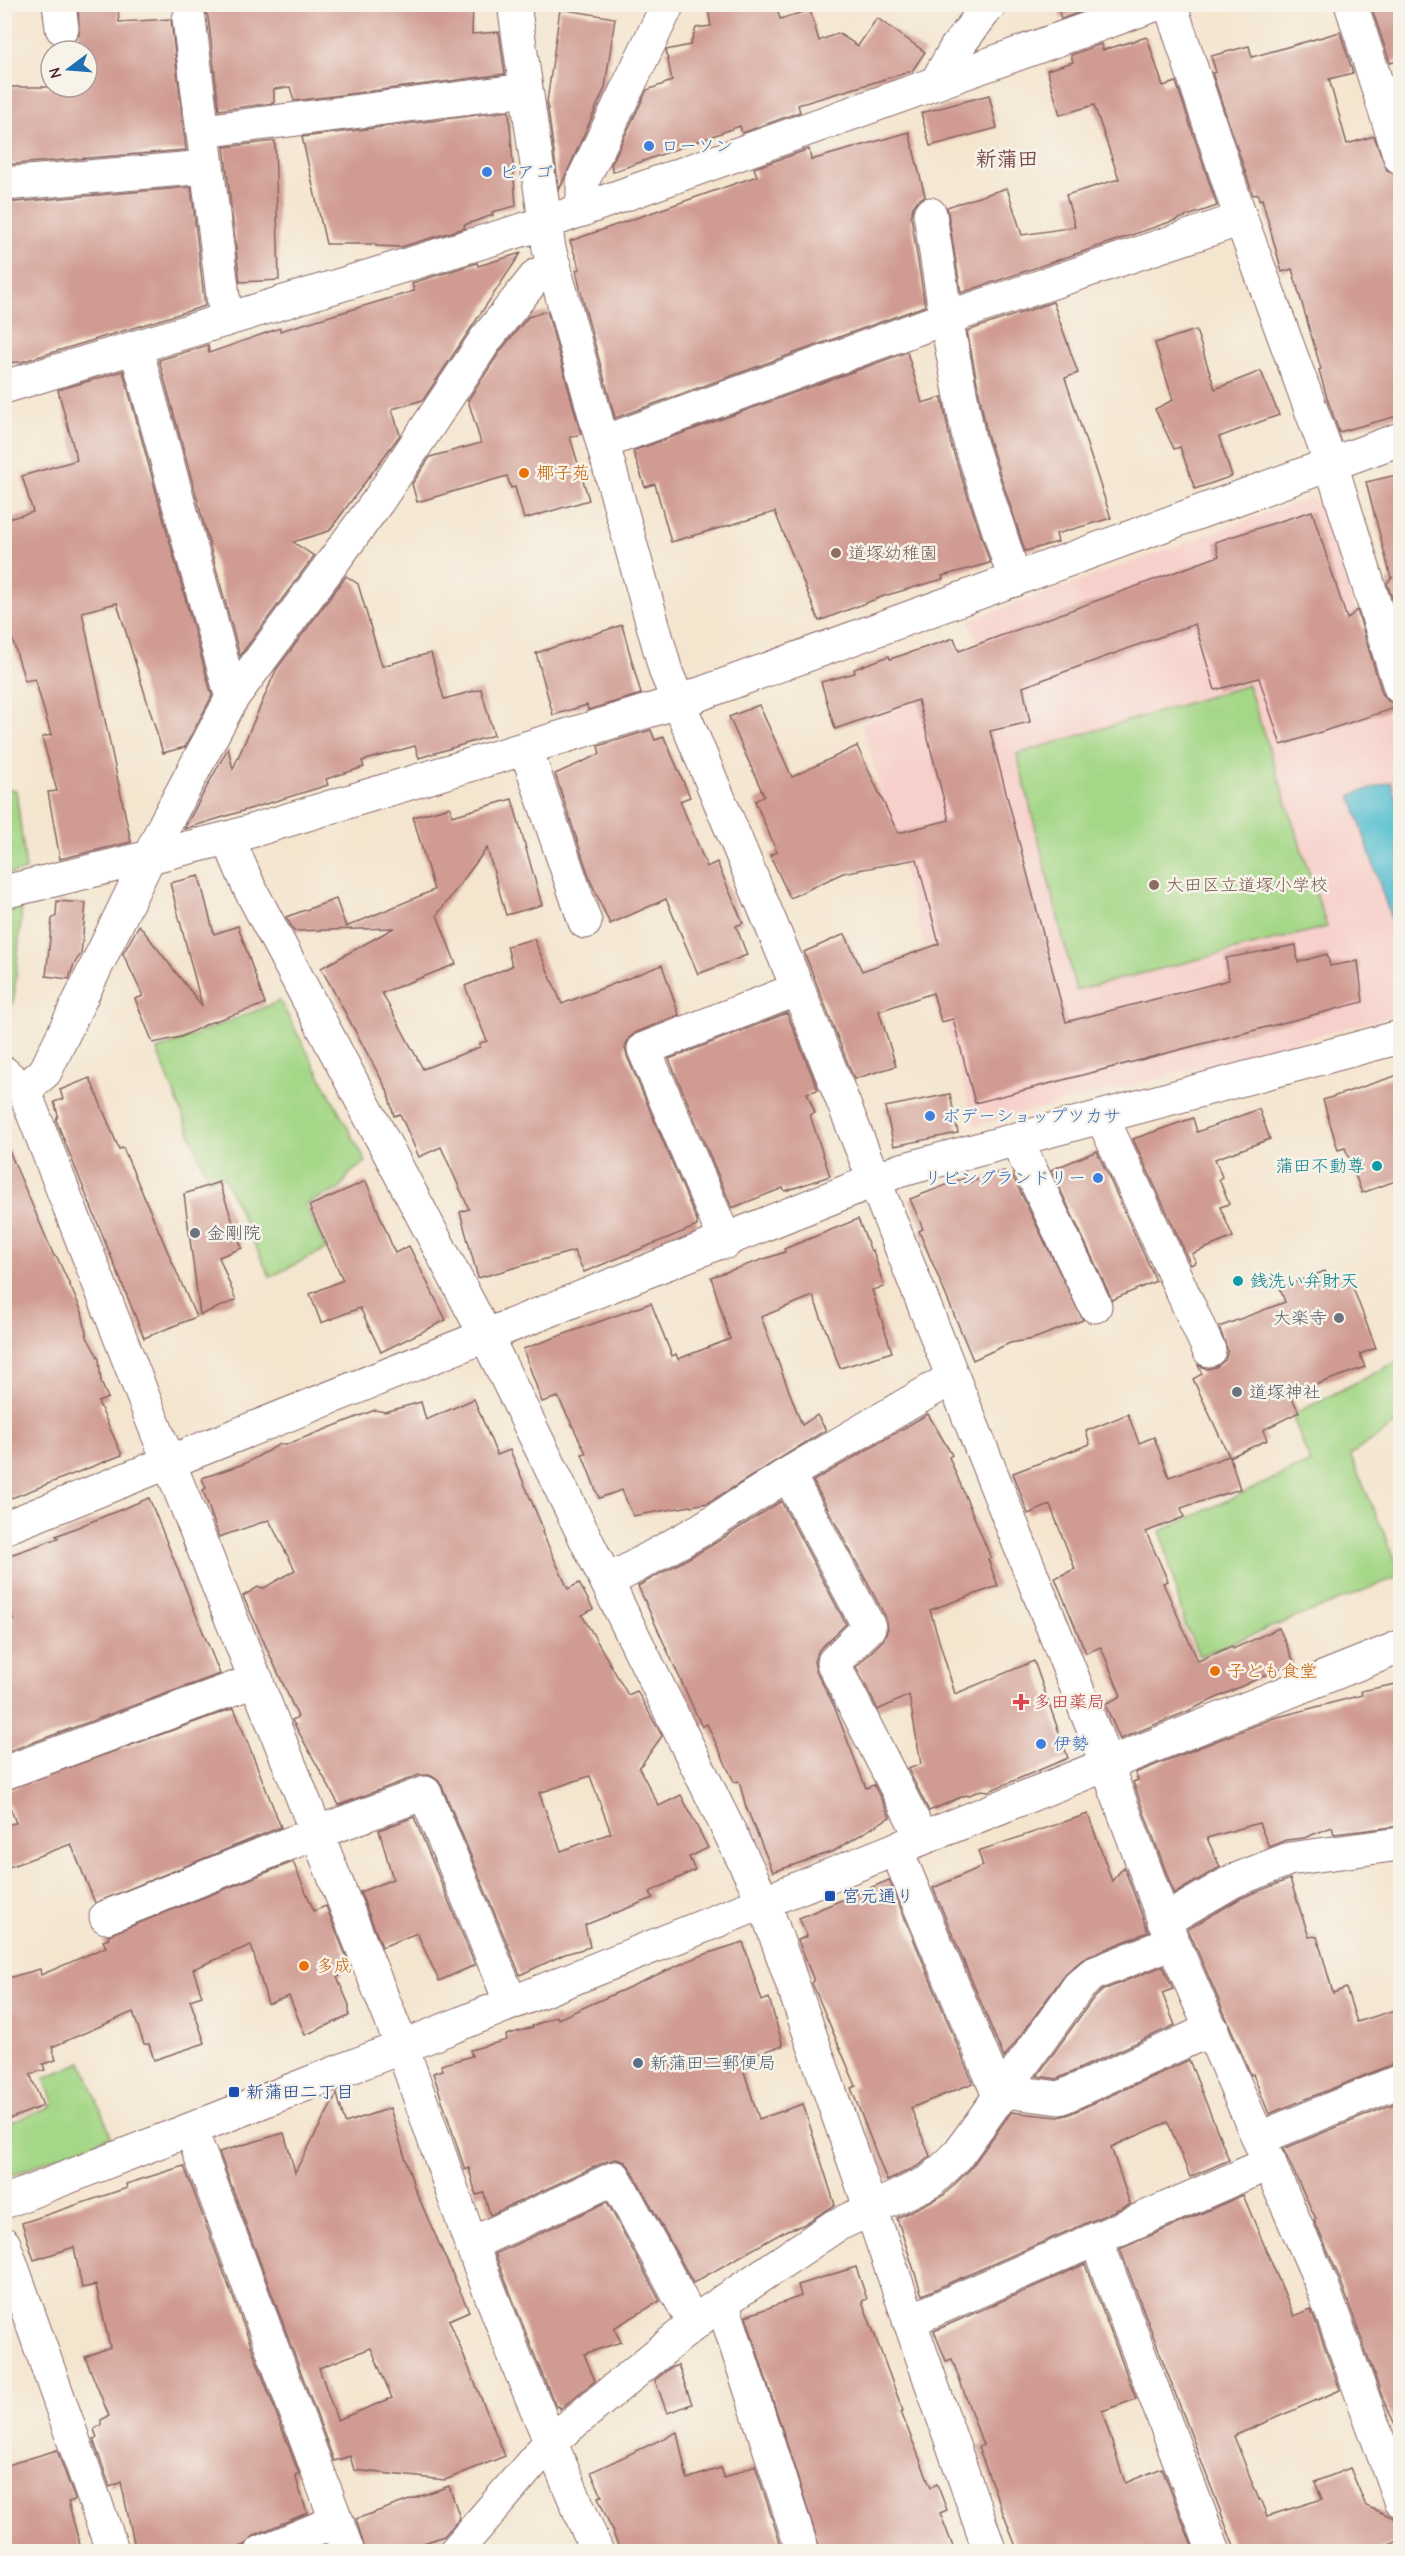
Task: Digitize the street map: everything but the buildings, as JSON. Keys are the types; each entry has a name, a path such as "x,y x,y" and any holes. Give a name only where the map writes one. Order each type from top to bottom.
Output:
{"street":[{"path":"514,4 545,223 555,267 664,664 798,989 1107,1765 1169,1931 1322,2286 1401,2500"},
{"path":"583,210 583,180 668,4"},
{"path":"936,83 956,48 990,4"},
{"path":"4,387 545,223 1157,4"},
{"path":"1170,4 1241,219 1331,464 1401,687"},
{"path":"1351,4 1401,157"},
{"path":"189,19 226,320"},
{"path":"203,131 525,90"},
{"path":"4,184 207,167"},
{"path":"930,214 946,318 969,439 1015,580"},
{"path":"604,442 946,318 1241,219"},
{"path":"555,267 537,275 486,339 378,501 232,698 148,859 45,1072 14,1082 257,1680 402,2047 471,2244 550,2442 597,2552"},
{"path":"136,348 232,698"},
{"path":"4,892 228,838 678,702 1401,439"},
{"path":"526,749 585,922"},
{"path":"228,838 249,886 486,1336 764,1902 990,2552"},
{"path":"726,1242 644,1049 798,989"},
{"path":"4,1528 726,1242 898,1171 1401,1037"},
{"path":"1102,1117 1209,1350"},
{"path":"1016,1139 1095,1306"},
{"path":"608,1582 702,1529 788,1474 952,1378"},
{"path":"788,1474 869,1627 833,1663 909,1844 1002,2095"},
{"path":"4,2202 402,2047 1401,1647"},
{"path":"4,1773 257,1680"},
{"path":"106,1917 316,1833 425,1793 511,2003"},
{"path":"455,2552 550,2442 722,2302 835,2226 931,2181 956,2157 1078,1987 1093,1974 1169,1931 1233,1881 1288,1859 1401,1844"},
{"path":"1002,2095 1060,2098 1212,2029"},
{"path":"909,2320 1096,2239 1401,2081"},
{"path":"191,2130 348,2552"},
{"path":"471,2244 615,2178 694,2324"},
{"path":"1096,2239 1214,2552"},
{"path":"4,2244 113,2552"},
{"path":"722,2302 803,2552"},
{"path":"262,2552 337,2522"}],"shaded area":[{"name":"大田区立道塚小学校","path":"1309,498 1322,504 1400,755 1400,1014 975,1126 862,724 927,696 995,690 969,621"}],"green space":[{"path":"1248,685 1327,927 1076,990 1017,754"},
{"path":"5,789 16,790 26,870 5,875"},
{"path":"22,906 14,998 5,1023 5,908"},
{"path":"280,1001 366,1162 350,1173 340,1189 305,1204 326,1249 270,1277 223,1176 209,1181 157,1050"},
{"path":"1400,1360 1400,1421 1350,1455 1400,1570 1400,1576 1199,1656 1184,1622 1161,1531 1310,1462 1292,1415"},
{"path":"82,2062 111,2136 5,2178 5,2125 54,2105 44,2078"}],"water":[{"path":"1391,782 1400,813 1400,915 1391,919 1351,795"}],"place":[{"name":"ローソン","path":"649,146"},
{"name":"ピアゴ","path":"487,172"},
{"name":"椰子苑","path":"524,473"},
{"name":"道塚幼稚園","path":"836,553"},
{"name":"大田区立道塚小学校","path":"1154,885"},
{"name":"ボデーショップツカサ","path":"930,1116"},
{"name":"蒲田不動尊","path":"1377,1166"},
{"name":"リビングランドリー","path":"1098,1178"},
{"name":"金剛院","path":"195,1233"},
{"name":"銭洗い弁財天","path":"1238,1281"},
{"name":"大楽寺","path":"1339,1318"},
{"name":"道塚神社","path":"1237,1392"},
{"name":"子ども食堂","path":"1215,1671"},
{"name":"多田薬局","path":"1021,1702"},
{"name":"伊勢","path":"1041,1744"},
{"name":"宮元通り","path":"830,1896"},
{"name":"多成","path":"304,1966"},
{"name":"新蒲田二郵便局","path":"638,2063"},
{"name":"新蒲田二丁目","path":"234,2092"}],"district":[{"name":"新蒲田","path":"1007,159"}]}
